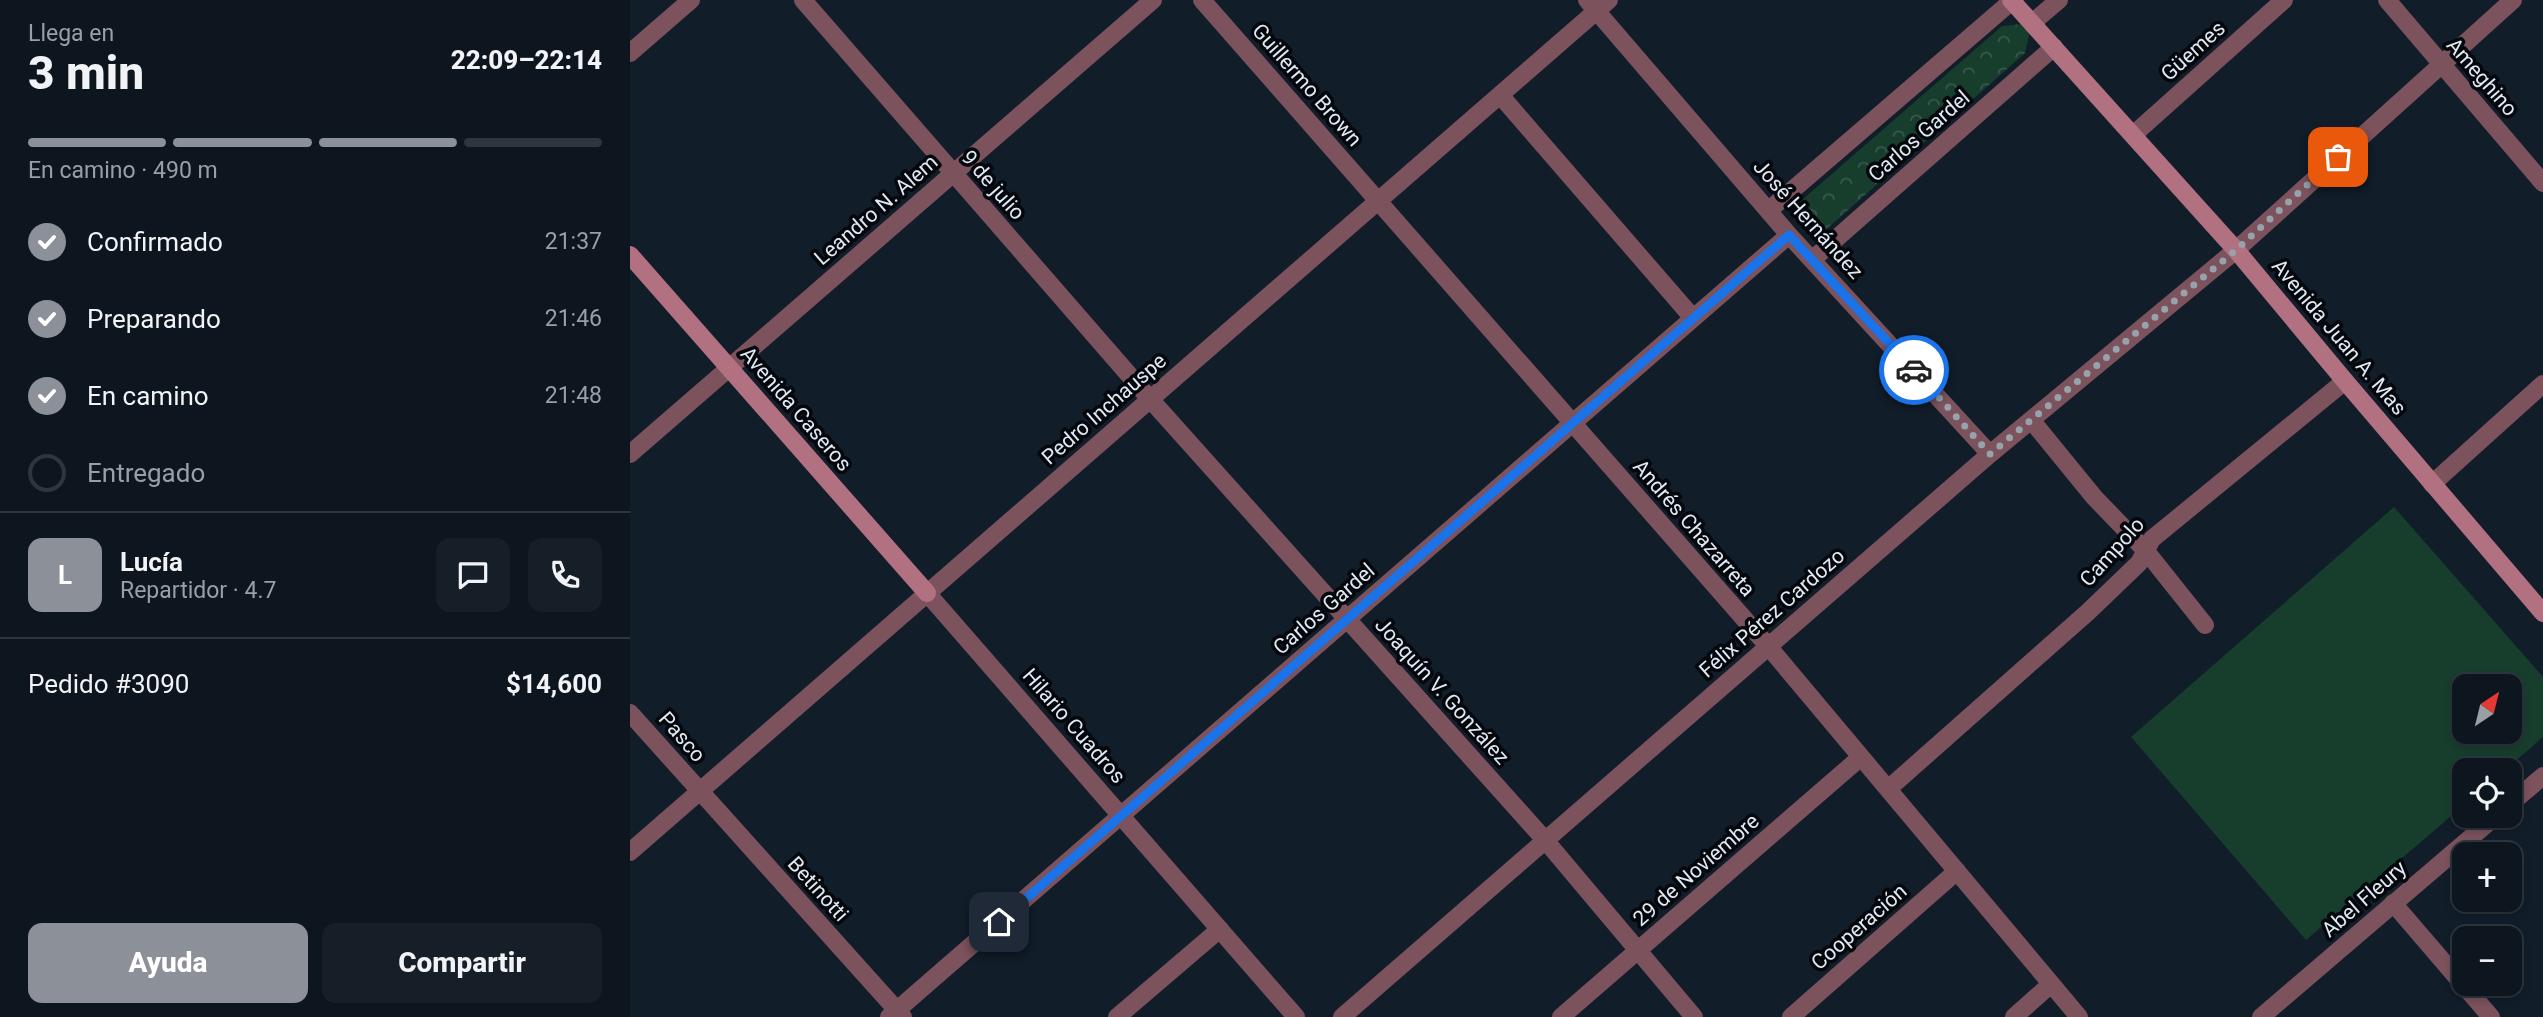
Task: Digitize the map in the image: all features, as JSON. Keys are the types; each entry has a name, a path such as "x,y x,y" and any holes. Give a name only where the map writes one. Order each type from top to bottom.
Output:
{"main road":[{"name":"Avenida Juan A. Mas","path":"2011,0 2236,250 2543,613"},
{"name":"Avenida Caseros","path":"630,255 927,593"}],"street":[{"path":"630,53 691,0"},
{"name":"9 de julio","path":"803,0 1150,399"},
{"name":"Leandro N. Alem","path":"630,454 1153,0"},
{"name":"Guillermo Brown","path":"1202,0 1378,201"},
{"name":"Carlos Gardel","path":"1769,210 2011,0"},
{"path":"2032,23 2059,0"},
{"name":"Güemes","path":"2133,135 2284,0"},
{"name":"Ameghino","path":"2387,0 2543,183"},
{"name":"Félix Pérez Cardozo","path":"1342,1017 1990,454 2236,250 2513,0"},
{"name":"Pedro Inchauspe","path":"630,852 1378,201 1597,4"},
{"name":"José Hernández","path":"1597,4 1789,235 1814,259 1990,454"},
{"name":"Carlos Gardel","path":"1814,259 2054,47"},
{"path":"1500,94 1693,318"},
{"name":"Andrés Chazarreta","path":"1378,201 1768,646 2079,1017"},
{"name":"Carlos Gardel","path":"897,1015 1122,815 1789,235"},
{"name":"Campolo","path":"1888,789 2088,612 2139,563 2152,540 2345,381"},
{"path":"2432,484 2543,384"},
{"name":"Joaquín V. González","path":"1150,399 1545,840 1694,1017"},
{"path":"2032,421 2094,498 2146,551 2204,625"},
{"name":"Hilario Cuadros","path":"927,593 1296,1017"},
{"name":"Pasco","path":"630,713 699,792"},
{"name":"29 de Noviembre","path":"1560,1017 1861,757"},
{"path":"2522,794 2543,776"},
{"name":"Betinotti","path":"699,792 897,1015"},
{"name":"Abel Fleury","path":"2261,1017 2482,828"},
{"name":"Cooperación","path":"1791,1017 1957,871"},
{"path":"2393,903 2491,1017"},
{"path":"1117,1017 1220,929"},
{"path":"2014,1017 2051,984"}],"green space":[{"path":"2032,23 2025,53 1820,235 1795,206 2002,26"},
{"path":"2394,507 2543,677 2543,737 2519,758 2452,758 2452,815 2306,940 2131,737"}],"way so far":[{"path":"1914,370 1990,454 2236,250 2338,157"}],"route":[{"path":"999,922 1789,235 1914,370"}]}
